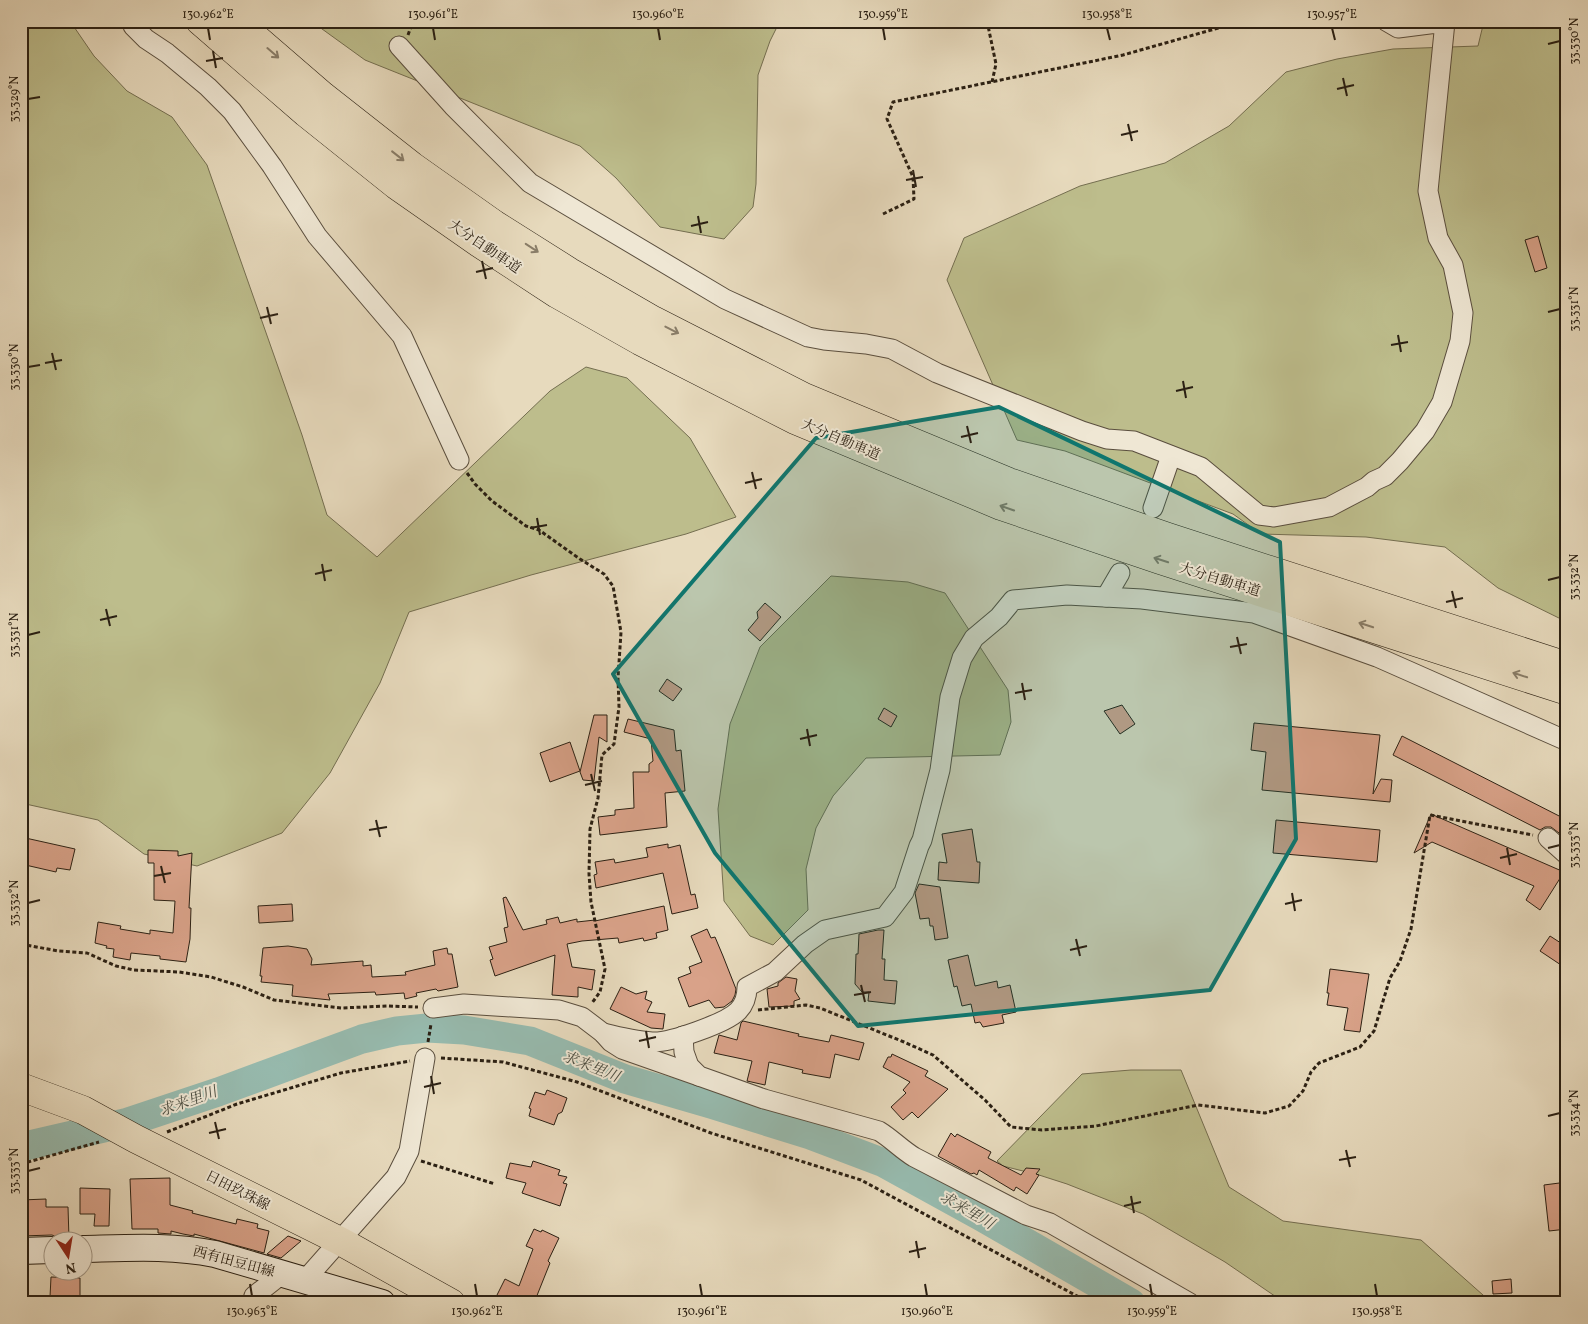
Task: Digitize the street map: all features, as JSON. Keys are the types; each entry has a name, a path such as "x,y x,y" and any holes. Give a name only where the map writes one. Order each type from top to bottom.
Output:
{"main road":[{"name":"大分自動車道","path":"200,21 306,114 396,185 478,243 557,294 640,342 794,420 1001,506 1160,560 1567,690"},
{"name":"大分自動車道","path":"236,21 322,96 412,166 494,224 570,272 653,320 804,397 1009,482 1168,537 1567,666"},
{"name":"日田玖珠線","path":"21,1087 148,1137 451,1303"},
{"name":"西有田豆田線","path":"92,1249 192,1249 382,1303"},
{"path":"21,1251 42,1250"}],"street":[{"path":"132,21 133,26 146,39 167,53 208,87 232,112 272,166 317,236 402,336 458,460"},
{"path":"399,46 453,106 530,183 725,299 808,337 892,349 937,373 1082,430 1107,439 1134,441 1201,467 1258,515 1274,518 1329,507 1384,476 1400,461 1425,431 1442,402 1460,340 1463,313 1453,265 1438,238 1428,190 1445,22 1398,28 1386,21"},
{"path":"1152,508 1171,456"},
{"path":"1106,597 1120,573"},
{"path":"603,1033 626,1039 654,1042 684,1036 715,1024 737,1012 748,998 747,988 775,972 804,944 825,930 885,917 904,892 918,846 922,840 940,770 950,696 962,658 974,638 999,617 1013,600 1067,595 1106,597 1176,602 1254,613 1376,657 1567,741"},
{"path":"1548,838 1567,855"},
{"path":"432,1012 464,1004 559,1010 582,1017 622,1049 764,1099 879,1131 893,1139 903,1150 914,1157 1026,1215 1050,1223 1190,1303"},
{"path":"684,1036 684,1052 689,1066 699,1076"},
{"path":"252,1303 254,1296 293,1277 340,1241 396,1178 407,1156 411,1142 425,1058"}],"path":[{"path":"987,21 996,64 992,82"},
{"path":"883,214 914,199 913,176 887,119 893,102 1123,55 1243,21"},
{"path":"458,460 475,484 492,501 526,526 539,530 604,574 613,586 621,632 618,678 619,707 614,744 602,755 598,798 590,829 589,874 591,902 605,968 600,992 582,1017"},
{"path":"737,1012 806,1005 820,1008 904,1042 933,1056 985,1100 1011,1127 1042,1130 1096,1126 1198,1105 1265,1113 1290,1106 1303,1091 1311,1072 1319,1063 1360,1048 1374,1031 1390,978 1400,960 1411,929 1430,815 1548,838"},
{"path":"21,944 58,951 87,953 116,966 134,970 179,972 211,977 243,987 274,1000 341,1008 388,1006 432,1012 425,1058"},
{"path":"148,1137 237,1104 341,1073 425,1058 503,1062 577,1082 711,1133 861,1180 1090,1303"},
{"path":"21,1164 103,1141"},
{"path":"407,1156 495,1184"}],"highlighted area":[{"path":"999,407 1280,542 1296,839 1210,990 858,1026 715,853 613,674 816,438"}],"green space":[{"path":"21,21 70,21 94,56 127,91 172,117 207,165 302,435 327,515 377,557 550,391 586,367 627,378 690,438 736,517 686,534 531,575 409,612 380,683 330,773 282,833 197,866 144,854 98,820 21,803"},
{"path":"311,21 780,21 770,41 758,75 756,184 753,207 724,239 660,227 616,178 580,146 365,60"},
{"path":"1484,21 1567,21 1567,622 1498,588 1445,547 1366,537 1261,534 1233,514 1065,451 1017,440 947,280 964,238 1080,186 1165,163 1229,126 1286,72 1337,59 1393,49 1478,46"},
{"path":"831,576 908,582 945,593 1008,690 1011,722 1000,755 866,758 833,796 816,828 806,869 808,910 773,945 750,936 724,901 718,809 730,724 760,647"},
{"path":"1131,1070 1181,1070 1229,1187 1283,1221 1421,1240 1492,1303 1285,1303 1225,1262 1143,1214 1067,1184 1003,1166 997,1161 1082,1074"}],"building":[{"path":"1538,236 1547,268 1535,272 1525,240"},
{"path":"765,603 781,617 760,641 748,630 758,618 757,612"},
{"path":"667,679 682,689 673,701 659,691"},
{"path":"1122,705 1135,724 1120,734 1104,711"},
{"path":"884,708 897,716 891,727 878,719"},
{"path":"594,715 607,715 607,742 599,737 594,781 583,780 580,772"},
{"path":"628,719 674,730 676,751 681,750 685,791 665,793 667,827 600,835 598,817 615,815 615,810 634,808 633,772 649,772 649,764 653,761 651,739 624,732"},
{"path":"1254,723 1380,735 1373,794 1381,779 1392,780 1390,802 1262,790 1266,752 1251,750"},
{"path":"1402,736 1567,820 1567,829 1563,836 1551,827 1545,827 1540,830 1393,755"},
{"path":"570,742 580,771 550,782 540,753"},
{"path":"1431,814 1564,872 1540,910 1526,900 1534,886 1432,842 1414,853"},
{"path":"1276,820 1380,830 1377,862 1273,853"},
{"path":"972,829 977,862 980,862 979,883 938,880 939,862 947,863 942,834"},
{"path":"21,837 75,849 70,870 57,868 56,872 21,864"},
{"path":"668,844 668,848 680,845 691,895 695,894 698,908 672,914 663,873 596,888 594,875 597,874 595,862 614,859 615,863 648,857 646,848"},
{"path":"148,850 178,851 178,856 192,853 189,908 191,908 190,939 186,962 160,959 160,956 131,953 130,960 113,957 114,949 95,943 98,922 121,926 120,929 150,934 150,930 173,933 175,901 154,900 154,863 148,863"},
{"path":"919,884 940,887 948,938 935,940 933,926 930,926 929,918 920,919 915,893"},
{"path":"506,897 523,930 547,924 546,920 558,917 560,923 577,919 577,922 595,921 664,906 668,930 656,933 657,938 644,941 643,938 619,943 618,938 567,944 572,967 595,970 592,990 578,987 578,997 552,995 555,955 495,976 490,960 493,959 489,947 507,942 504,928 508,927 503,898"},
{"path":"292,904 293,921 259,923 258,906"},
{"path":"707,929 711,938 715,937 736,989 735,995 732,1001 724,1007 715,1008 709,1000 689,1007 678,978 691,973 689,967 702,962 691,936"},
{"path":"884,930 882,959 885,959 884,980 897,981 895,1004 868,1001 869,992 862,992 855,984 859,934"},
{"path":"1550,936 1567,947 1567,969 1540,951"},
{"path":"288,946 307,949 312,959 311,965 363,961 363,966 371,965 372,977 406,975 405,972 435,965 433,951 447,948 448,954 452,954 458,987 416,993 417,996 405,999 404,993 376,995 375,992 328,994 330,1000 292,996 293,985 261,982 262,976 260,976 263,948"},
{"path":"968,955 975,986 997,981 998,988 1010,985 1016,1012 1002,1015 1004,1023 983,1027 980,1022 975,1023 971,1004 962,1006 957,986 954,987 948,960"},
{"path":"1330,969 1369,974 1360,1032 1344,1030 1348,1008 1327,1005"},
{"path":"786,977 797,979 795,991 800,999 794,1001 794,1006 769,1007 767,989 778,986 778,983"},
{"path":"621,987 636,994 647,991 645,999 652,1002 647,1012 665,1014 663,1029 651,1028 610,1009"},
{"path":"743,1021 799,1034 798,1036 829,1042 831,1035 864,1043 859,1060 835,1054 830,1078 802,1073 803,1070 769,1062 765,1085 747,1081 752,1061 714,1053 719,1035 737,1040"},
{"path":"892,1054 928,1071 925,1076 948,1089 918,1118 912,1112 903,1120 891,1107 906,1093 903,1090 910,1082 883,1067 888,1057 891,1057"},
{"path":"547,1090 567,1098 562,1112 558,1114 554,1125 529,1116 531,1109 529,1108 535,1092 545,1095"},
{"path":"951,1133 955,1137 957,1134 991,1152 988,1158 1021,1175 1026,1168 1040,1169 1036,1174 1039,1175 1027,1194 1016,1187 1014,1191 979,1170 977,1175 971,1174 938,1156"},
{"path":"533,1161 560,1170 558,1175 567,1177 563,1183 567,1184 560,1206 522,1193 526,1183 506,1178 510,1163 531,1167"},
{"path":"170,1178 170,1205 193,1211 192,1213 236,1224 237,1219 258,1224 257,1228 269,1231 264,1253 194,1234 194,1236 171,1231 171,1234 158,1233 158,1229 132,1229 130,1179"},
{"path":"1567,1182 1567,1229 1549,1231 1544,1185"},
{"path":"80,1188 110,1189 109,1226 94,1226 95,1214 80,1214"},
{"path":"46,1199 46,1207 68,1207 69,1232 42,1232 42,1235 21,1236 21,1200"},
{"path":"534,1229 541,1232 542,1230 559,1238 548,1261 550,1263 534,1303 504,1303 495,1299 505,1279 519,1286 533,1249 526,1246"},
{"path":"288,1236 301,1241 281,1258 267,1254"},
{"path":"1511,1279 1512,1293 1493,1294 1492,1281"},
{"path":"51,1282 80,1282 80,1298 50,1297"}],"waterway":[{"name":"求来里川","path":"21,1147 125,1123 218,1092 362,1039 397,1031 427,1028 464,1030 530,1041 625,1079 810,1135 884,1163 1131,1303"}]}
